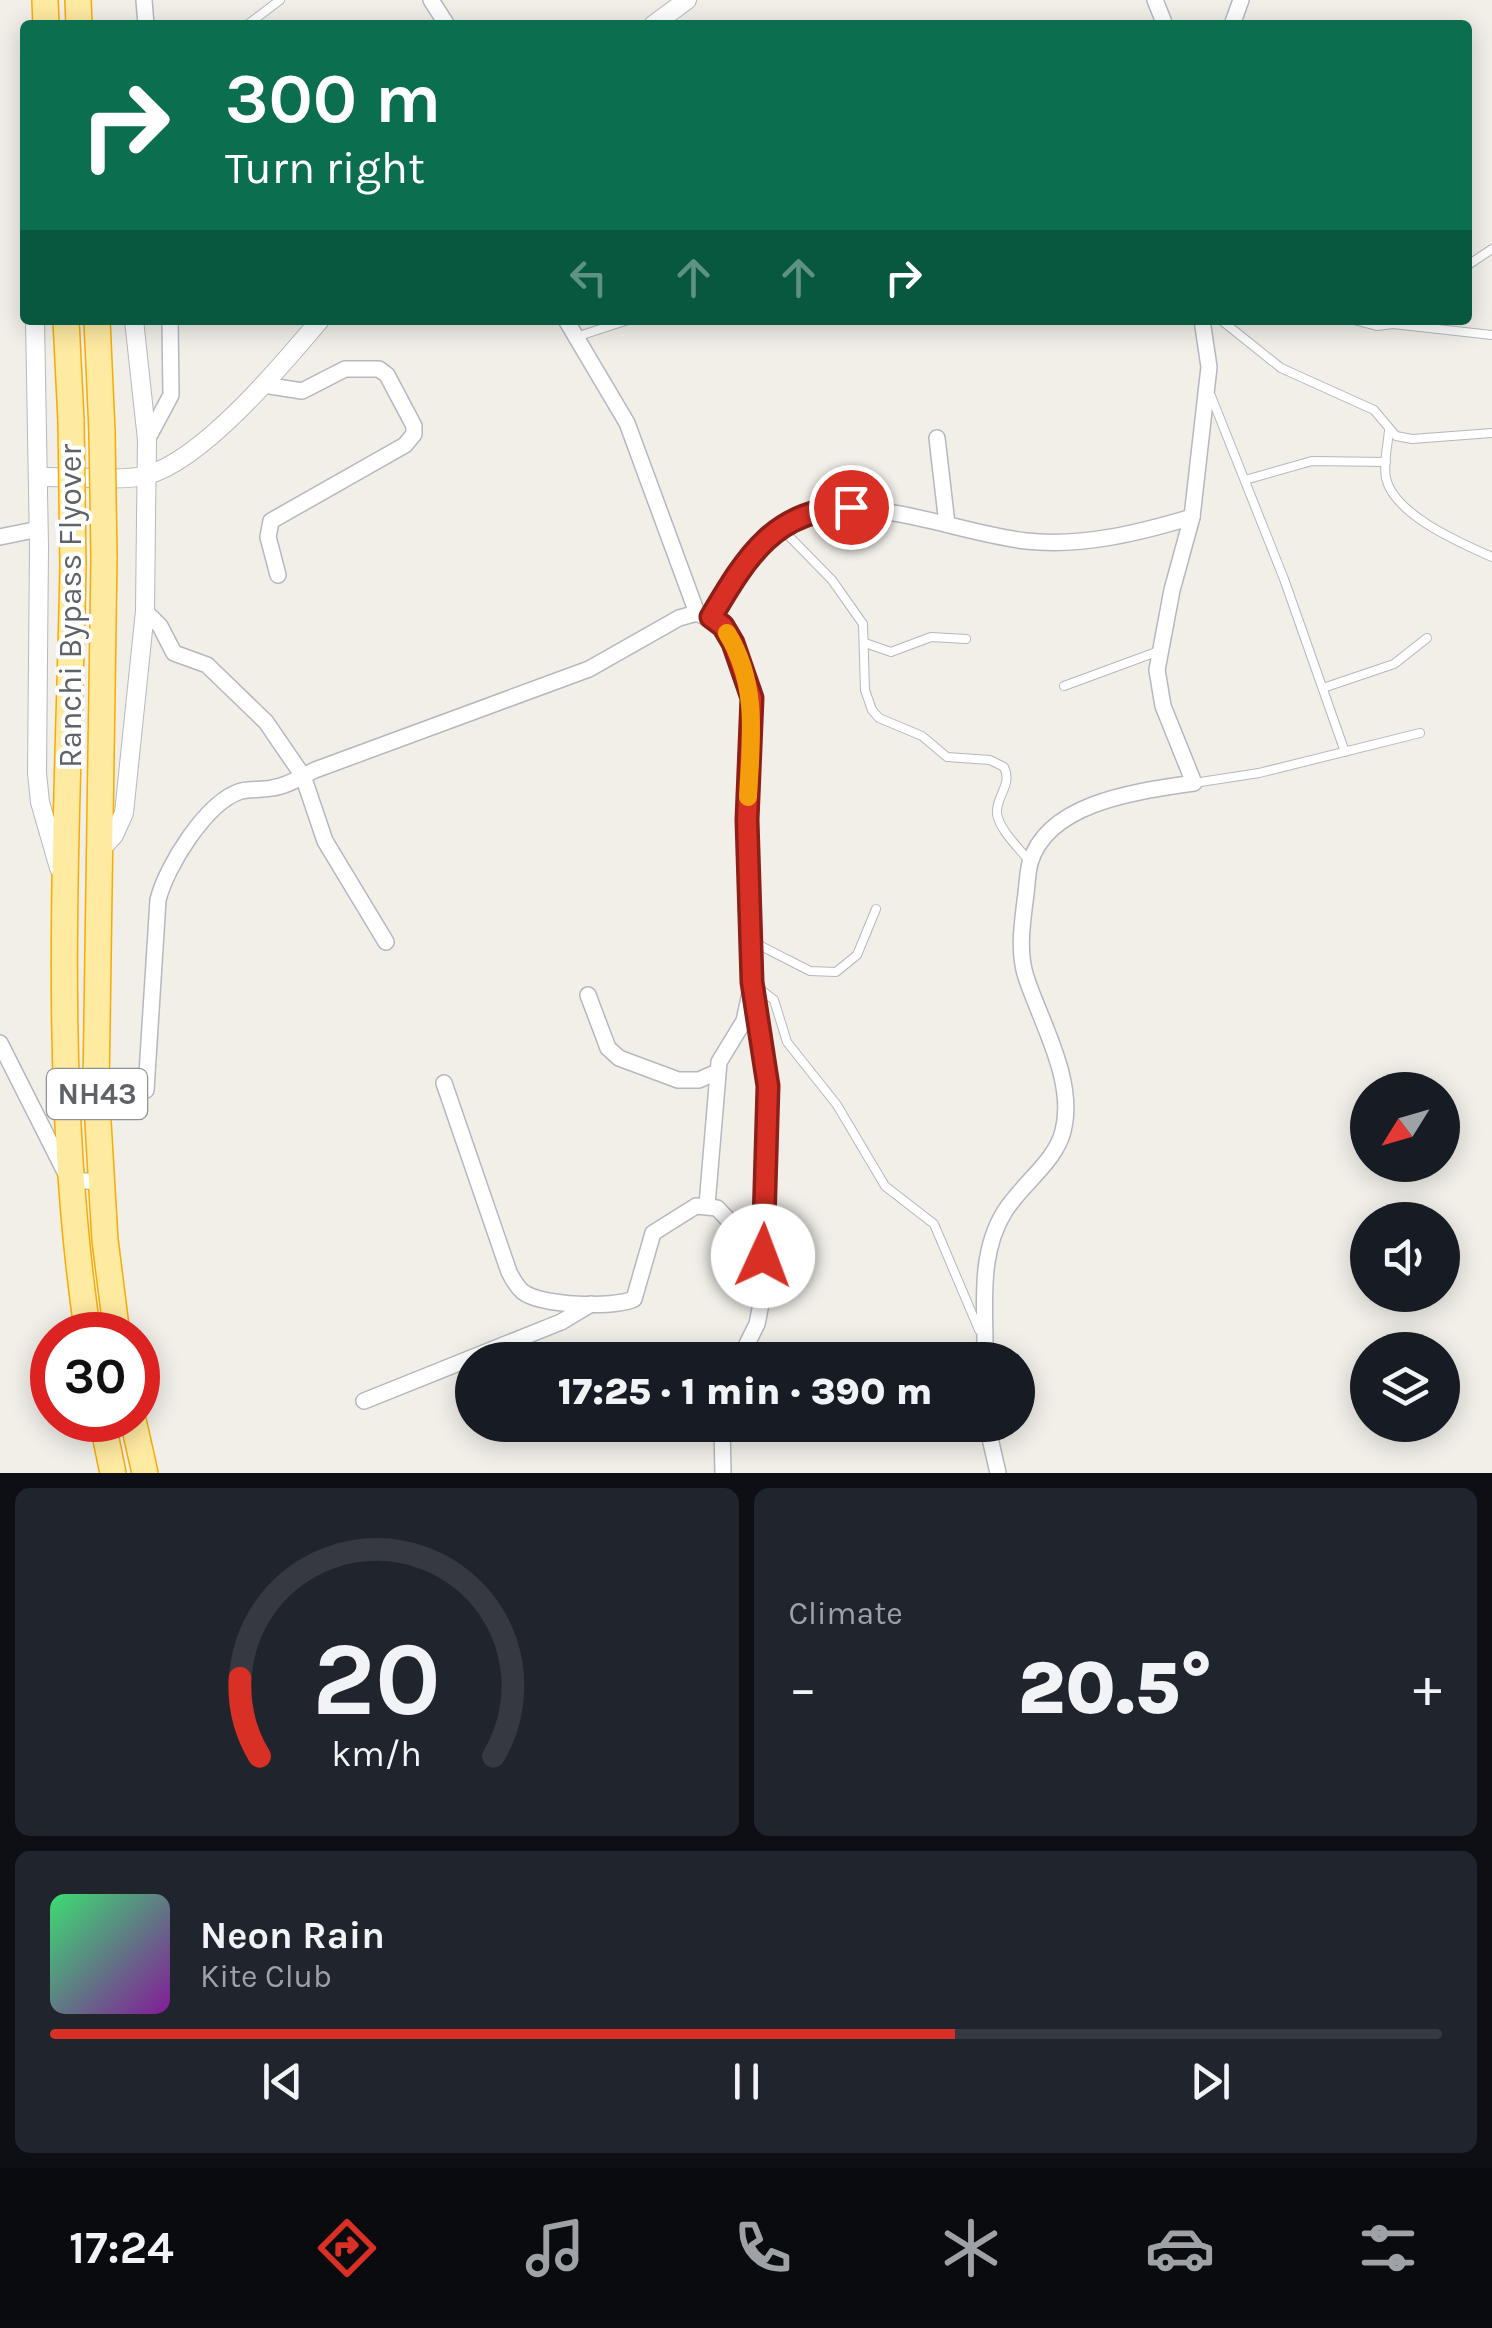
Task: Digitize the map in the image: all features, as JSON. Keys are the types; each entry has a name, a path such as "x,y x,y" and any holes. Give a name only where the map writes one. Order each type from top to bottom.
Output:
{"highway":[{"name":"Ranchi Bypass Flyover","path":"66,325 72,566 66,892"},
{"name":"Ranchi Bypass Flyover","path":"96,325 104,557 98,853"},
{"name":"NH43","path":"98,853 96,1088 115,1312"},
{"name":"NH43","path":"66,892 69,1180 85,1312"},
{"path":"107,1442 113,1473"},
{"path":"138,1442 145,1473"}],"street":[{"path":"660,20 687,0"},
{"path":"35,325 37,773 40,802 66,892"},
{"path":"98,853 114,835 124,813 144,611 147,440 135,325"},
{"path":"147,440 172,395 170,325"},
{"path":"38,476 147,475 200,442 264,385 316,325"},
{"path":"569,325 627,423 704,615 723,626 733,643 752,698 747,820 752,982 768,1086 760,1310 747,1342"},
{"path":"985,1342 986,1262 992,1237 1026,1181 1053,1153 1063,1133 1066,1109 1062,1080 1024,972 1022,929 1030,862 1053,827 1073,815 1136,793 1194,783 1164,706 1157,670 1192,517 1210,350 1203,325"},
{"path":"264,385 302,391 345,369 379,370 387,375 414,426 414,434 405,446 271,521 268,538 278,575"},
{"path":"937,438 946,524"},
{"path":"146,1090 158,900 166,871 202,822 226,799 240,792 274,788 589,669 670,624 704,615 750,553 780,527 820,510 851,507 1045,542 1135,534 1192,517"},
{"path":"0,537 38,529"},
{"path":"144,611 160,626 174,654 185,660 202,661 261,715 303,776 325,841 386,942"},
{"path":"708,1205 717,1072 723,1051 744,1020 752,982"},
{"path":"588,995 608,1048 619,1058 688,1082 717,1072"},
{"path":"0,1044 69,1180 101,1182"},
{"path":"444,1083 516,1284 534,1298 619,1306 634,1299 653,1233 696,1206 708,1205 726,1216 763,1256"},
{"path":"364,1401 561,1322 591,1304"},
{"path":"722,1442 723,1473"},
{"path":"991,1442 998,1473"}],"lane":[{"path":"254,20 280,0"},
{"path":"576,336 612,325"},
{"path":"1228,325 1281,368 1368,406 1396,436 1412,439 1492,433"},
{"path":"1419,325 1492,335"},
{"path":"1207,388 1346,752"},
{"path":"1389,430 1389,486 1410,511 1440,532 1492,557"},
{"path":"1245,480 1312,460 1386,462"},
{"path":"780,527 851,604 863,624 866,700 879,718 912,730 947,757 990,760 1004,767 1007,781 998,818 1030,862"},
{"path":"865,643 898,652 931,637 966,639"},
{"path":"1323,688 1394,664 1427,638"},
{"path":"1064,686 1159,651"},
{"path":"1194,783 1346,752 1420,732"},
{"path":"751,942 810,970 836,972 857,955 876,909"},
{"path":"752,982 774,1000 787,1042 837,1105 885,1186 934,1224 981,1342"}],"slow traffic":[{"path":"727,633 741,660 752,698 748,797"}],"route":[{"path":"763,1256 768,1086 752,982 747,820 752,698 733,643 723,626 711,617 760,542 780,527 820,510 851,507"}]}
